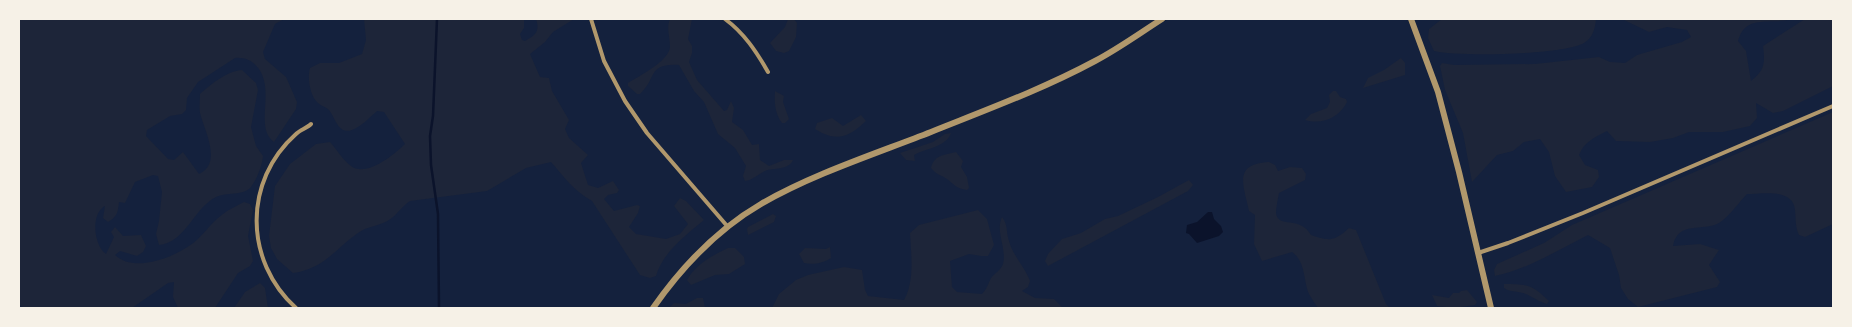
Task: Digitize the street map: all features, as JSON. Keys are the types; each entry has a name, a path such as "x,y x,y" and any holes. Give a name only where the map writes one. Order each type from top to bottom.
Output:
{"street":[{"path":"591,19 604,61 625,101 647,132 728,227"},
{"path":"725,19 736,27 745,37 768,72"},
{"path":"653,308 674,280 728,227 761,204 804,183 1006,101 1077,70 1096,60 1162,19"},
{"path":"1410,19 1438,92 1492,308"},
{"path":"1478,253 1508,244 1583,213 1833,106"},
{"path":"296,308 277,287 263,258 256,227 258,199 263,182 279,154 297,133 311,124"}],"shaded area":[{"path":"19,19 284,19 275,24 263,52 265,59 286,77 297,102 296,109 274,142 268,136 265,128 266,99 263,78 259,69 254,64 242,58 235,58 198,82 187,98 186,110 182,114 170,116 147,130 146,136 168,159 174,160 183,152 199,174 206,169 210,162 211,154 208,137 200,113 200,94 225,75 242,70 256,83 258,90 251,127 256,146 263,156 259,172 251,187 244,192 216,197 208,202 183,232 168,243 159,245 156,234 162,192 158,176 153,175 135,182 125,203 119,202 116,214 108,222 103,218 105,206 100,210 97,216 95,230 96,237 102,250 106,254 114,237 111,232 115,227 123,236 141,235 146,246 143,252 137,256 120,251 115,255 132,263 142,263 163,259 181,251 194,243 225,212 244,202 250,204 253,210 248,236 253,261 250,266 238,273 215,308 178,308 173,297 174,282 168,283 132,308 25,308 19,305"},
{"path":"364,19 524,19 524,28 520,34 522,40 525,41 532,37 537,30 538,27 536,19 574,19 553,32 545,42 530,54 540,77 549,78 552,91 569,120 565,129 569,138 588,155 581,163 588,185 598,188 613,181 619,190 617,193 608,195 604,199 614,211 637,205 640,206 638,213 629,227 636,234 666,239 680,234 688,224 674,206 680,198 686,201 704,220 683,238 664,259 656,276 650,278 640,275 592,201 575,188 551,162 526,168 487,191 410,201 404,205 395,216 382,224 369,227 362,231 321,263 304,271 293,273 277,259 271,248 269,236 275,186 290,164 316,144 330,142 351,166 357,169 364,169 372,167 387,159 405,144 384,112 377,111 355,129 347,131 343,130 340,128 329,110 315,100 311,91 309,77 310,68 320,63 339,63 362,54 366,40"},
{"path":"670,19 692,19 688,39 692,46 692,53 689,62 697,80 724,111 727,110 731,101 734,108 732,122 743,130 752,145 759,144 760,160 769,166 784,160 793,160 788,166 765,171 745,181 743,176 746,166 735,148 718,134 704,102 694,91 679,65 669,65 657,69 649,83 640,94 637,94 628,86 628,83 653,68 665,58 670,47 668,29"},
{"path":"788,19 794,19 797,23 796,37 789,51 784,53 776,51 770,43 785,27"},
{"path":"1442,19 1596,19 1590,38 1584,43 1573,47 1510,54 1465,54 1434,51 1428,38 1429,29"},
{"path":"1622,19 1791,19 1754,23 1749,25 1742,32 1738,41 1746,51 1751,81 1756,77 1763,66 1763,46 1805,19 1833,19 1833,86 1783,111 1773,113 1756,103 1757,118 1750,126 1723,132 1689,132 1673,138 1650,142 1616,141 1607,131 1587,143 1579,155 1585,165 1598,170 1599,177 1592,187 1566,192 1555,176 1549,152 1540,139 1524,142 1513,151 1497,155 1472,182 1463,133 1445,90 1440,66 1442,63 1454,65 1535,64 1599,57 1610,62 1625,63 1637,55 1682,42 1691,37 1687,30 1667,27 1649,32"},
{"path":"1401,58 1405,63 1405,75 1363,88 1368,78 1384,70"},
{"path":"775,91 784,96 783,102 789,119 785,123 782,123 776,112"},
{"path":"1333,91 1336,91 1340,97 1346,99 1347,102 1344,108 1335,116 1324,121 1318,122 1305,120 1311,114 1327,108 1330,102 1329,95"},
{"path":"1833,112 1833,224 1805,237 1799,235 1796,226 1795,210 1793,203 1789,198 1783,195 1769,193 1747,194 1722,221 1713,226 1692,228 1680,233 1673,246 1700,244 1719,250 1709,265 1720,282 1717,287 1638,307 1628,299 1621,288 1619,275 1610,248 1588,235 1531,264 1495,276 1494,270 1497,264 1544,243 1572,225"},
{"path":"861,115 866,121 860,127 842,136 829,136 815,129 817,123 832,118 843,126"},
{"path":"951,133 949,138 936,147 914,155 915,161 906,160 900,153 933,142 945,134"},
{"path":"956,152 963,161 961,167 967,177 969,188 967,190 956,186 931,168 934,160 940,156"},
{"path":"1269,162 1275,165 1278,171 1290,167 1302,168 1306,174 1305,180 1279,193 1276,211 1278,218 1285,222 1301,225 1311,235 1327,239 1339,236 1349,228 1356,230 1386,304 1390,308 1318,308 1309,294 1304,272 1297,256 1292,252 1262,261 1254,244 1255,215 1249,211 1243,185 1243,178 1245,172 1250,167"},
{"path":"1189,180 1193,185 1188,191 1048,266 1045,261 1048,254 1062,239 1081,233 1105,219 1118,216"},
{"path":"978,210 987,219 994,245 988,256 969,254 950,261 952,287 957,292 982,294 985,290 991,278 1003,264 1004,252 1000,234 1000,223 1002,217 1007,228 1011,246 1030,281 1028,287 1022,291 1035,298 1054,299 1063,308 772,308 779,294 796,280 808,275 844,267 862,270 865,290 868,296 904,300 910,284 911,276 910,233 919,225"},
{"path":"1208,212 1212,212 1214,219 1221,226 1223,232 1219,236 1197,243 1189,234 1186,233 1187,225 1197,222"},
{"path":"773,214 776,216 774,222 748,235 748,227"},
{"path":"830,247 831,258 818,263 804,263 799,254 805,248 826,249"},
{"path":"728,248 735,248 744,257 745,264 729,274 715,275 691,285 687,280 695,269 711,257"},
{"path":"260,283 265,288 268,308 234,308 245,292"},
{"path":"1504,284 1529,286 1549,301 1547,304 1523,293 1508,290 1504,288"},
{"path":"1467,290 1477,302 1475,305 1454,308 1437,306 1432,295 1449,298 1453,293 1459,293"},
{"path":"697,298 703,298 705,308 669,308 674,303 686,304"}],"waterway":[{"path":"437,19 433,116 430,136 431,165 438,214 439,308"}]}
